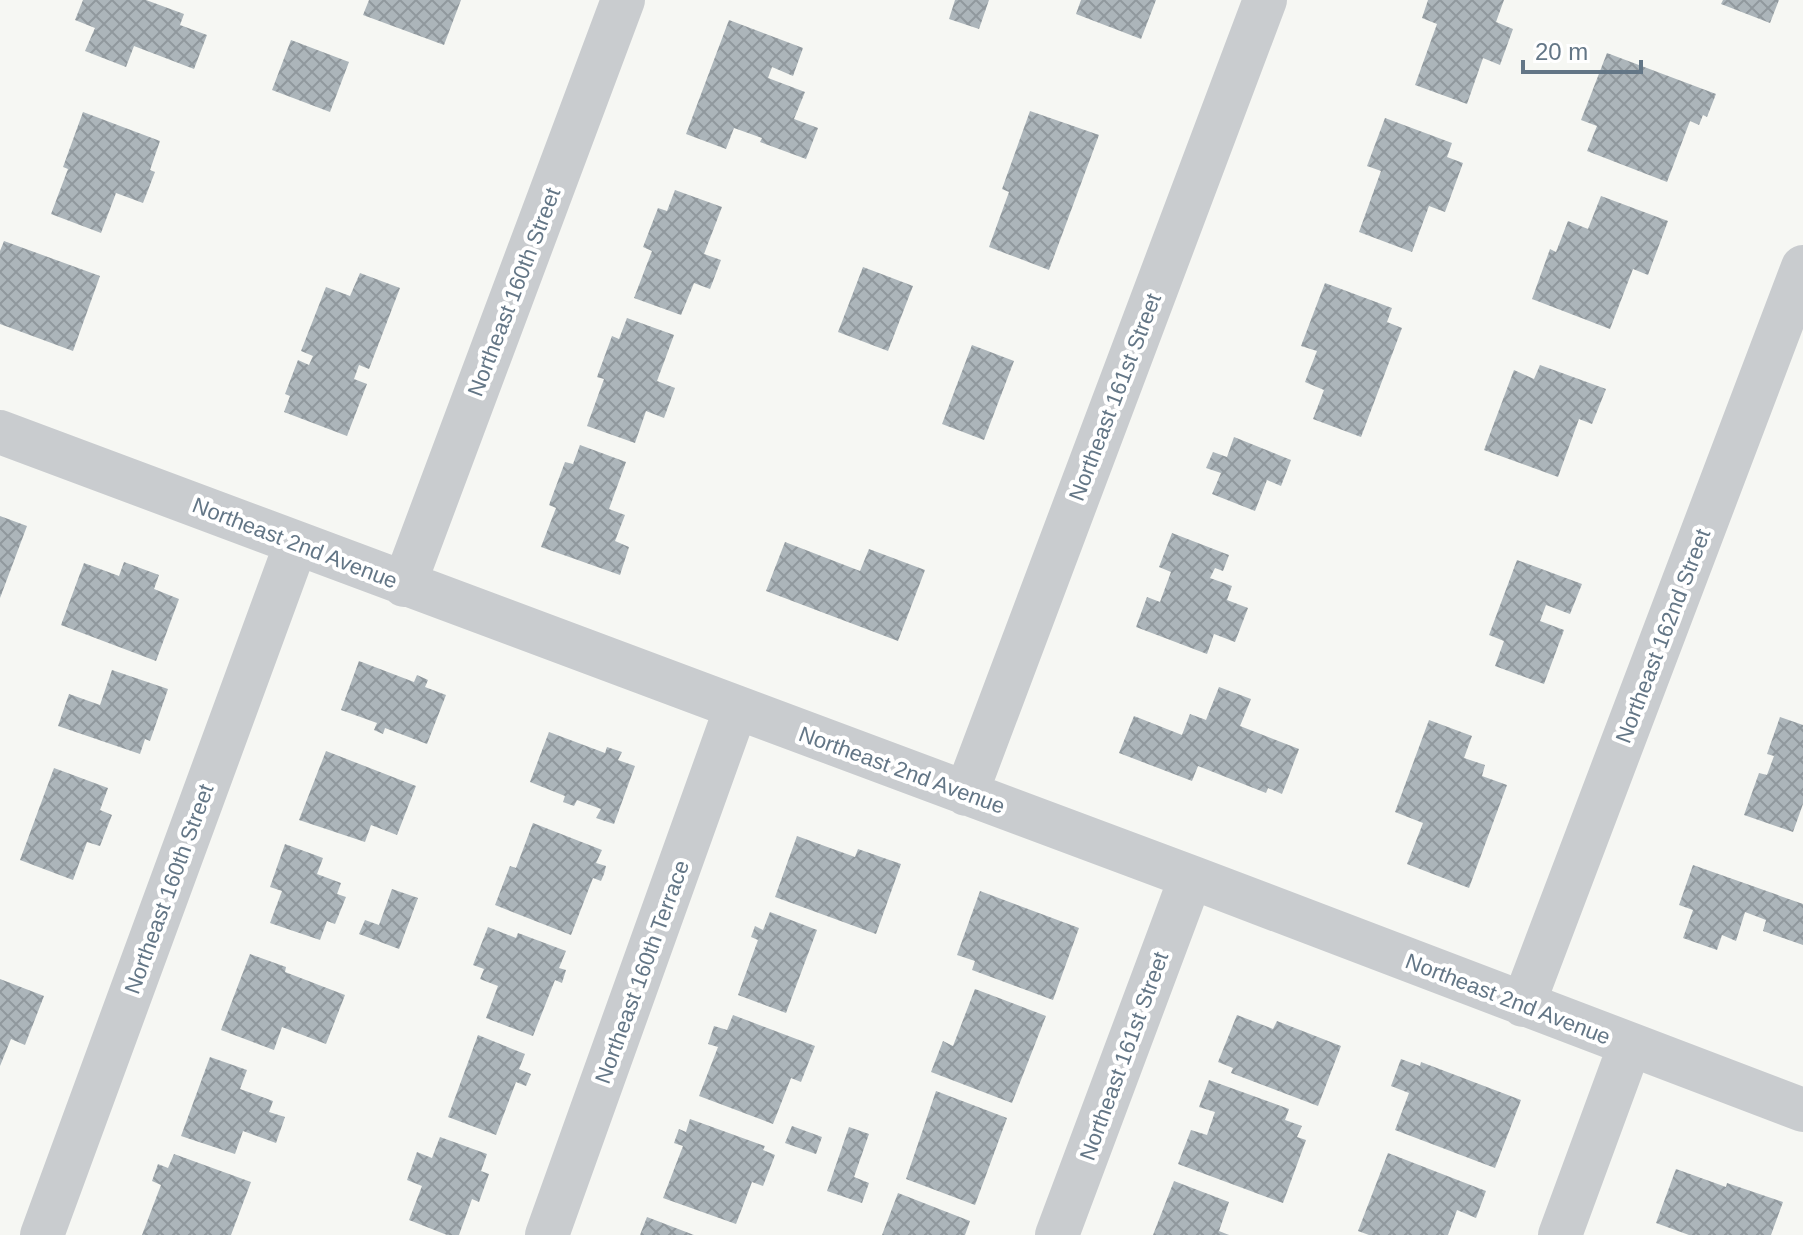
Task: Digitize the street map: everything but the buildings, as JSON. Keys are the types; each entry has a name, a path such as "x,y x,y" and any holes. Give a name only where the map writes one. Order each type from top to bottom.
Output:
{"street":[{"name":"Northeast 160th Street","path":"404,585 623,0"},
{"name":"Northeast 161st Street","path":"966,794 1265,0"},
{"name":"Northeast 162nd Street","path":"1523,1005 1803,267"},
{"name":"Northeast 2nd Avenue","path":"0,432 1191,877 1803,1110"},
{"name":"Northeast 160th Street","path":"42,1235 296,544"},
{"name":"Northeast 160th Terrace","path":"547,1235 736,708"},
{"name":"Northeast 161st Street","path":"1057,1235 1191,877"},
{"path":"1560,1235 1630,1045"}]}
